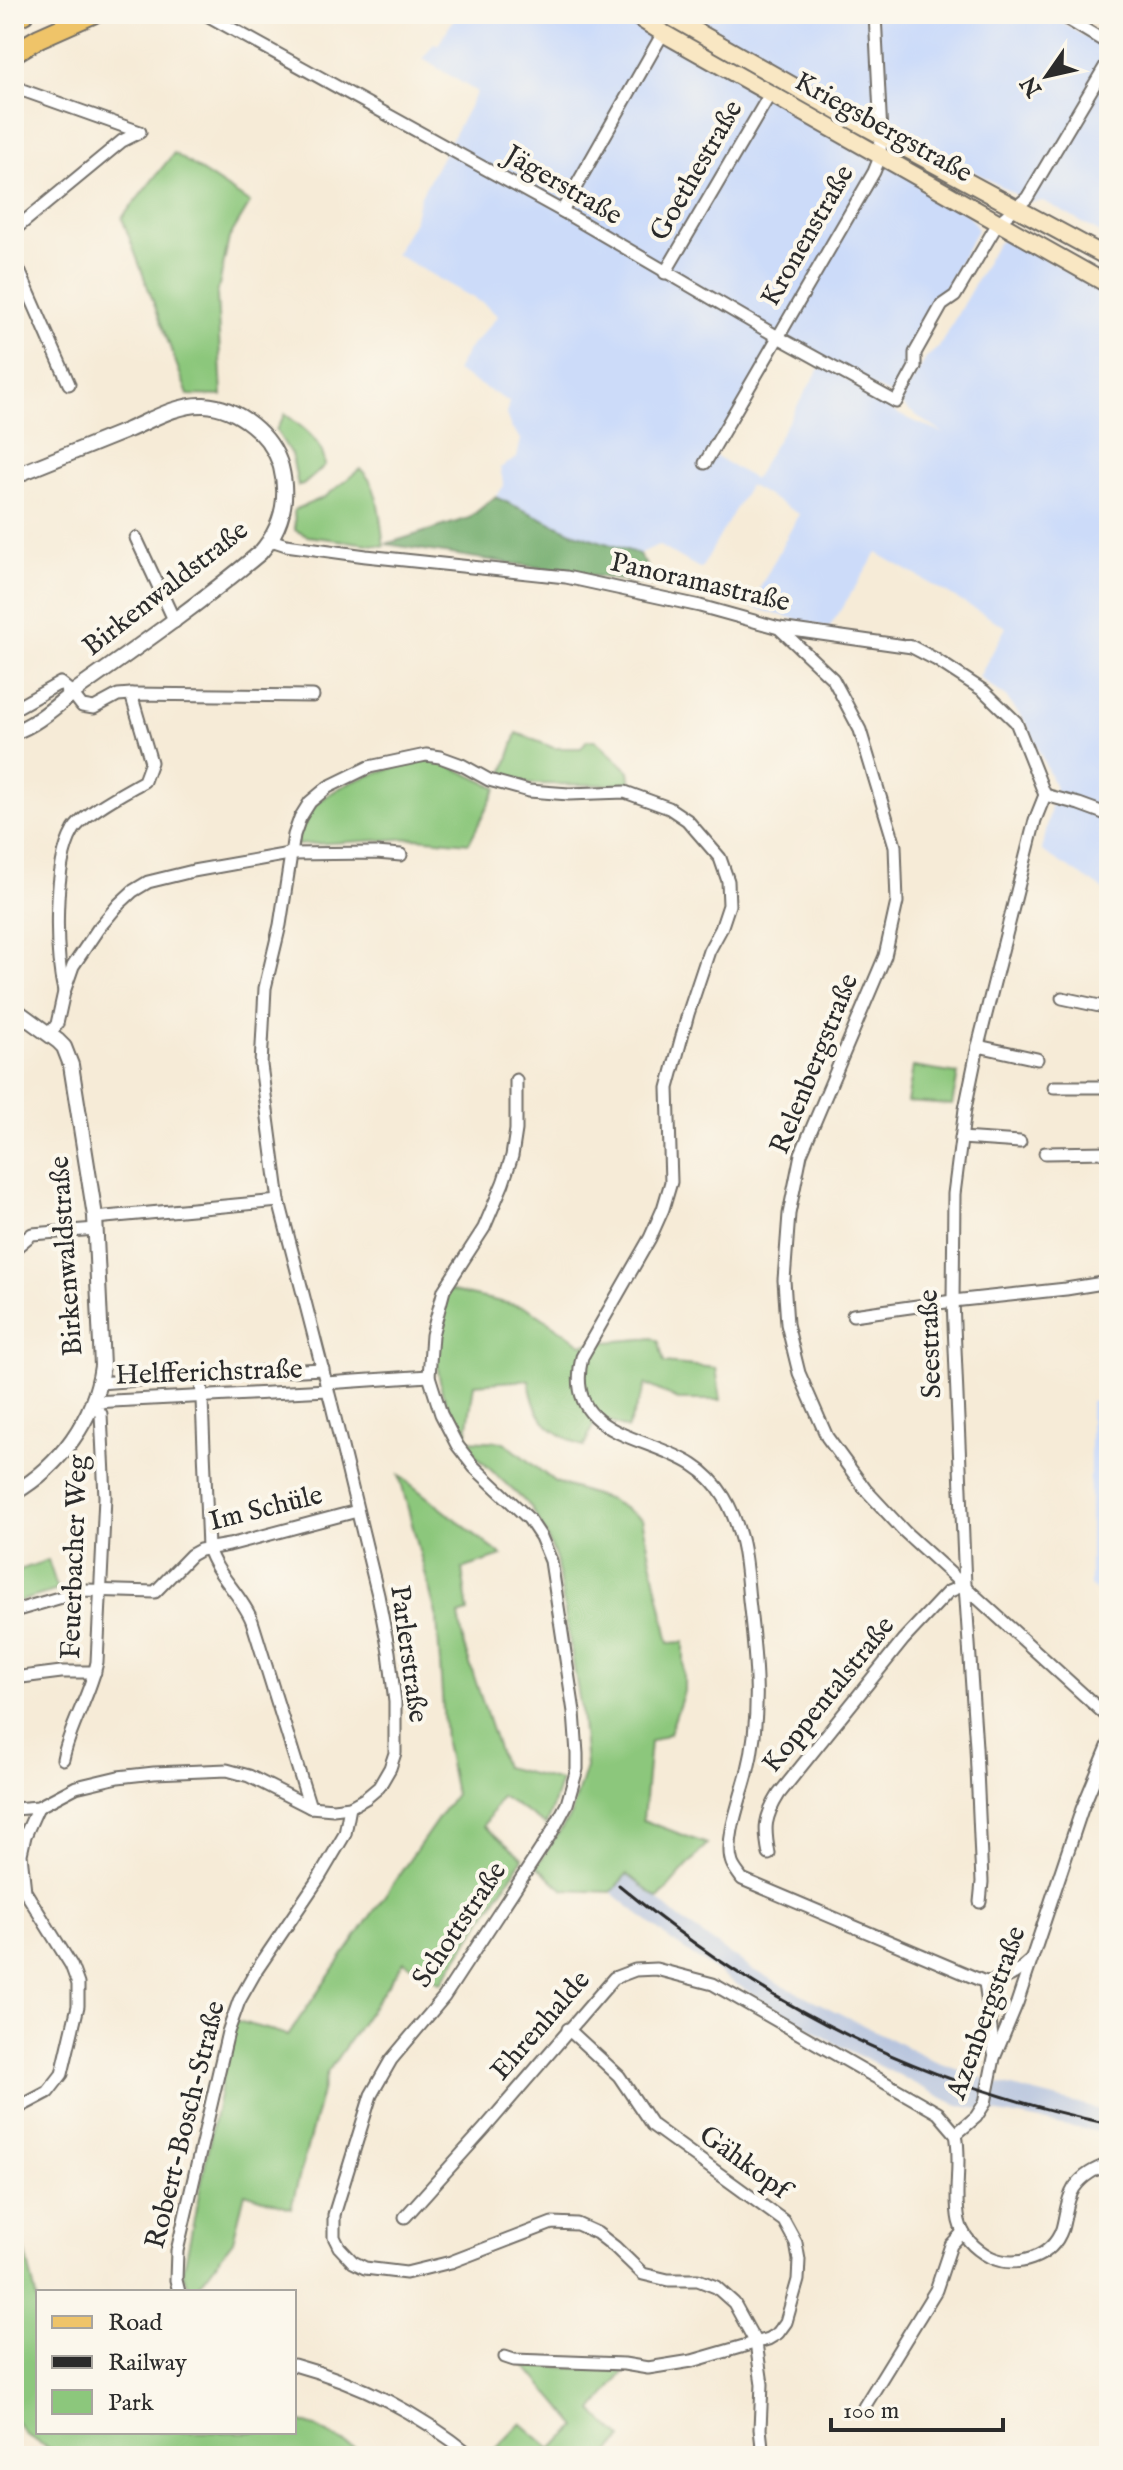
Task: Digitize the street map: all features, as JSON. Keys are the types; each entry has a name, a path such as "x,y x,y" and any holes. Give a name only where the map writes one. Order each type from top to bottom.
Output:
{"main road":[{"path":"14,19 24,14"},
{"path":"14,53 93,14"},
{"name":"Kriegsbergstraße","path":"633,14 1109,285"},
{"name":"Kriegsbergstraße","path":"666,14 1109,258"}],"street":[{"name":"Jägerstraße","path":"205,14 562,211 665,273 896,402 915,367 915,353 942,305 955,296 998,223"},
{"name":"Kronenstraße","path":"705,463 880,157 875,14"},
{"path":"1059,14 1109,44"},
{"path":"562,211 663,33"},
{"path":"998,223 1027,198 1109,60"},
{"path":"14,84 22,90 140,132 122,141 14,230"},
{"name":"Goethestraße","path":"665,273 770,94"},
{"path":"14,259 69,384"},
{"name":"Birkenwaldstraße","path":"14,476 174,411 196,406 218,407 246,420 270,444 279,462 285,495 282,516 271,540 237,572 175,622 38,720 14,732"},
{"path":"136,538 175,622"},
{"name":"Panoramastraße","path":"271,540 286,545 374,557 566,577 700,606 779,628 912,647 984,691 1016,722 1045,795"},
{"name":"Relenbergstraße","path":"779,628 833,679 860,730 895,846 897,902 885,956 801,1154 789,1214 784,1280 787,1324 799,1373 827,1437 865,1489 905,1532 1109,1718"},
{"path":"14,709 60,683 82,706 94,708 118,695 131,694 313,696"},
{"path":"64,992 58,969 58,907 62,859 73,829 144,781 151,762 131,694"},
{"name":"Parlerstraße","path":"350,1807 379,1787 390,1768 395,1753 395,1702 389,1652 357,1511 279,1201 261,1065 265,988 280,925 289,854 300,818 310,802 328,787 369,767 426,755 462,765 489,780 529,791 569,794 625,792 669,808 687,820 720,858 728,881 729,905 709,951 688,1014 668,1088 671,1182 650,1238 582,1357 578,1374 579,1390 584,1404 597,1422 693,1464 715,1483 731,1507 742,1542 758,1698 755,1737 730,1850 732,1865 742,1879 985,1982"},
{"path":"1045,795 1109,815"},
{"name":"Seestraße","path":"980,1902 982,1882 976,1747 965,1585 953,1301 954,1194 978,1046 1035,820 1045,795"},
{"path":"50,1034 57,1024 73,966 119,904 148,882 289,854 401,855"},
{"path":"1062,998 1109,1008"},
{"name":"Birkenwaldstraße","path":"14,1009 64,1047 71,1065 95,1223 102,1366 93,1402 76,1434 41,1475 14,1493"},
{"path":"978,1046 1037,1059"},
{"name":"Schottstraße","path":"516,1080 516,1130 512,1156 484,1228 444,1290 432,1335 429,1376 441,1414 457,1445 474,1467 529,1519 551,1561 574,1712 577,1769 567,1804 552,1832 444,1997 400,2048 380,2077 371,2095 334,2215 334,2237 346,2255 365,2268 406,2273 451,2262 552,2223 577,2224 597,2233 643,2274 668,2280 698,2280 716,2287 734,2303 756,2343 762,2384 760,2429 763,2456"},
{"path":"1054,1087 1109,1087"},
{"path":"961,1138 1020,1142"},
{"path":"1045,1153 1109,1152"},
{"path":"14,1249 32,1234 95,1223 279,1201"},
{"path":"853,1315 1109,1282"},
{"name":"Helfferichstraße","path":"100,1383 323,1369"},
{"path":"201,1375 208,1548 252,1621 310,1807"},
{"name":"Helfferichstraße","path":"93,1402 202,1396 429,1376"},
{"name":"Feuerbacher Weg","path":"63,1759 95,1672 105,1497 101,1414 93,1402"},
{"name":"Im Schüle","path":"14,1611 86,1590 155,1592 191,1555 208,1548 357,1511"},
{"name":"Koppentalstraße","path":"769,1854 764,1829 769,1810 779,1794 903,1640 948,1592 965,1585"},
{"path":"14,1678 61,1672 95,1672"},
{"name":"Azenbergstraße","path":"963,2232 959,2219 959,2149 956,2134 976,2117 985,2103 994,2058 1082,1809 1109,1744"},
{"path":"14,1809 38,1807 76,1787 118,1777 227,1770 249,1776 310,1807 350,1807"},
{"path":"14,2110 48,2092 62,2074 78,2006 78,1984 71,1965 25,1891 21,1872 25,1836 38,1807"},
{"name":"Robert-Bosch-Straße","path":"178,2290 177,2251 228,2032 239,2001 345,1834 350,1807"},
{"path":"994,2058 985,1982 1003,1981 1031,1960"},
{"name":"Ehrenhalde","path":"405,2217 614,1978 635,1970 656,1969 684,1974 713,1984 938,2113 956,2134"},
{"name":"Gähkopf","path":"505,2357 648,2368 692,2361 756,2343 778,2333 786,2322 798,2280 799,2260 784,2221 652,2125 619,2076 568,2029"},
{"path":"864,2407 936,2290 951,2245 963,2232 970,2243 996,2260 1017,2262 1036,2258 1052,2247 1061,2231 1074,2188 1087,2174 1109,2164"},
{"path":"296,2366 358,2386 395,2403 427,2422 472,2456"}],"shaded area":[{"path":"457,14 1047,14 1109,51 1109,238 1044,201 1029,202 939,152 918,187 967,214 977,230 938,301 913,368 894,396 828,367 898,414 944,434 900,402 927,357 939,347 997,244 1011,240 1109,295 1109,893 1042,851 1055,787 1028,726 1006,697 979,677 1006,627 877,553 829,628 750,607 799,514 749,485 701,569 658,545 639,554 572,532 495,497 504,486 500,468 517,458 521,439 511,428 506,414 509,402 456,371 467,351 498,316 484,304 395,254 414,221 420,197 477,92 423,59 434,43 438,45","holes":["778,341 822,364 754,479 710,453"]},
{"path":"1109,1398 1109,1601 1090,1586 1090,1401"},
{"path":"627,1873 680,1919 753,1970 939,2063 997,2083 1109,2112 1109,2134 957,2105 838,2045 673,1942 611,1892"}],"green space":[{"path":"174,153 250,203 229,238 217,295 222,396 188,395 122,218"},
{"path":"285,414 317,442 324,457 325,466 303,485 298,486 292,456 276,430"},
{"path":"360,469 372,484 384,546 307,536 295,530 294,510 325,497"},
{"path":"495,497 572,532 639,554 659,586 386,544 469,518"},
{"path":"517,733 554,748 581,748 587,740 595,740 629,771 631,785 529,784 503,774"},
{"path":"423,760 446,764 497,788 469,843 416,838 297,845 301,825 311,809 326,796 364,777"},
{"path":"913,1067 958,1074 952,1105 907,1102"},
{"path":"448,1290 528,1308 582,1344 653,1338 659,1342 664,1363 716,1368 721,1400 678,1400 646,1384 627,1429 597,1416 584,1447 546,1423 535,1406 529,1380 474,1384 466,1440 504,1442 555,1482 610,1500 642,1519 669,1643 684,1642 684,1691 670,1733 650,1742 643,1820 707,1844 658,1899 627,1874 611,1892 564,1890 537,1866 571,1814 586,1767 581,1710 556,1559 545,1532 531,1507 478,1458 466,1441 442,1392 436,1360"},
{"path":"399,1475 502,1556 462,1569 468,1612 459,1615 464,1646 504,1767 561,1781 546,1825 501,1796 484,1826 523,1858 441,1983 404,1961 327,2073 291,2208 245,2193 233,2241 196,2290 191,2290 183,2273 234,2020 288,2035 455,1794 445,1742 437,1618"},
{"path":"48,1560 58,1590 14,1603 14,1572"},
{"path":"14,2213 36,2297 36,2434 296,2434 296,2420 369,2456 62,2456 26,2435 14,2419"},
{"path":"525,2365 625,2371 593,2411 622,2438 607,2456 489,2456 521,2423 551,2449 578,2427"}],"railway":[{"path":"619,1885 731,1969 849,2036 974,2087 1109,2124"}]}
